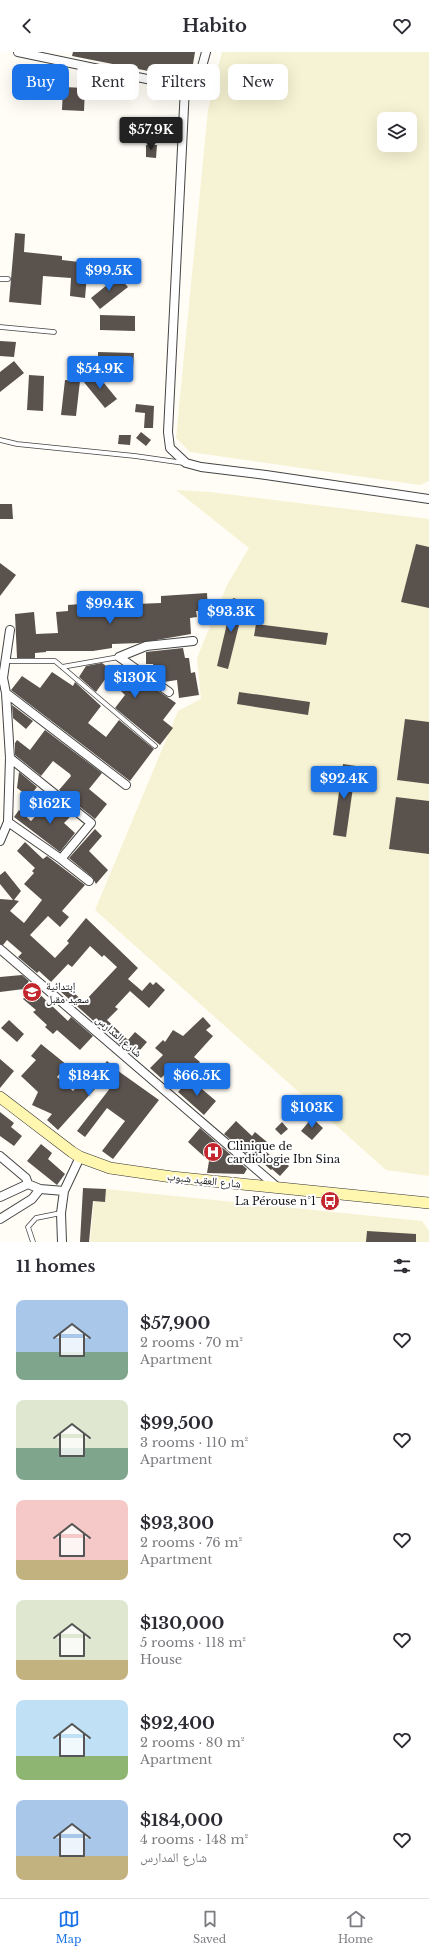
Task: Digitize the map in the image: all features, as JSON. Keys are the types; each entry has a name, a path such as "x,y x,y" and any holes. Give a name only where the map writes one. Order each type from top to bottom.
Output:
{"main road":[{"name":"شارع العقيد شبوب","path":"0,1097 80,1157 110,1168 172,1177 429,1203"}],"street":[{"path":"18,52 147,79"},
{"path":"203,64 206,52"},
{"path":"184,100 168,432 170,448 186,463 201,467 429,499"},
{"path":"0,841 8,822 10,758 6,693 3,678 10,630"},
{"path":"119,657 146,646 193,641"},
{"path":"119,657 169,692"},
{"path":"6,693 126,785"},
{"path":"10,758 91,823 61,859"},
{"path":"8,822 61,859 89,881"},
{"name":"شارع المدارس","path":"0,949 278,1187"},
{"path":"0,1156 26,1178 32,1199"},
{"path":"62,1242 61,1213 64,1191 80,1157"},
{"path":"0,1197 28,1184 40,1189 64,1191"},
{"path":"0,1219 32,1199 40,1189"}],"lane":[{"path":"0,279 8,279"},
{"path":"0,327 54,332"},
{"path":"0,440 17,444 135,456 186,463"},
{"path":"62,667 119,657"},
{"path":"6,661 55,661 155,746"},
{"path":"33,1242 28,1227 36,1218 61,1213"}],"shaded area":[{"path":"222,52 429,52 429,481 420,485 190,452 176,438 208,110 210,100 220,100 219,64"},
{"path":"176,490 210,492 429,519 429,1176 386,1170 95,910 178,711 201,699 197,658 227,585 249,548"},
{"path":"106,1189 422,1221 429,1231 429,1242 90,1242 94,1201 105,1202"}],"building":[{"path":"73,52 195,52 193,64 147,64 147,71 139,69 139,64 113,64 72,56"},
{"path":"69,87 77,88 77,100 84,100 84,111 62,110 62,100 69,100"},
{"path":"146,145 157,145 156,158 146,157"},
{"path":"15,233 25,234 24,252 62,256 62,260 88,263 85,298 70,296 71,278 43,276 41,305 9,302"},
{"path":"118,276 128,287 100,309 91,298"},
{"path":"100,315 135,316 135,331 100,330"},
{"path":"0,341 16,342 14,357 0,356"},
{"path":"98,352 134,353 133,368 98,367"},
{"path":"14,361 24,373 0,392 0,372"},
{"path":"95,372 117,399 105,408 83,381"},
{"path":"29,375 44,376 43,411 27,410"},
{"path":"65,380 80,381 76,416 61,415"},
{"path":"136,404 154,406 153,428 144,428 145,413 135,412"},
{"path":"141,432 151,440 146,446 136,438"},
{"path":"119,435 131,435 130,445 118,444"},
{"path":"0,504 12,504 13,519 0,519"},
{"path":"416,544 429,547 429,608 401,602"},
{"path":"0,563 16,575 0,596"},
{"path":"207,593 208,611 196,611 197,617 190,618 191,634 139,643 112,644 112,648 93,651 46,651 35,653 35,658 17,658 15,614 34,612 36,634 58,633 56,612 68,611 68,605 106,602 122,604 122,600 137,601 136,604 161,603 161,596"},
{"path":"233,598 245,601 228,669 217,666"},
{"path":"256,624 328,633 326,645 254,636"},
{"path":"183,648 185,658 189,658 191,673 195,672 199,695 179,698 177,680 164,682 155,675 153,664 146,664 146,652"},
{"path":"102,663 116,673 122,666 176,703 163,720 173,728 160,745 115,708 125,695 116,686 106,678 96,692 79,677 86,666"},
{"path":"52,672 73,686 75,682 101,706 88,723 106,737 119,720 154,749 130,781 11,690 22,676 40,688"},
{"path":"239,692 310,702 308,715 237,704"},
{"path":"12,705 33,721 26,729 13,718"},
{"path":"405,719 429,722 429,784 397,780"},
{"path":"45,730 102,773 89,789 107,804 95,819 59,790 71,776 70,774 53,761 41,776 15,755 15,743 17,740 30,750"},
{"path":"343,764 356,766 346,837 333,835"},
{"path":"19,772 37,787 29,797 17,788"},
{"path":"396,797 429,801 429,854 389,849"},
{"path":"52,799 72,815 64,823 75,833 60,852 14,817 19,810 31,821"},
{"path":"95,829 102,836 89,851 108,870 96,884 92,877 69,858"},
{"path":"25,842 43,859 47,856 85,885 62,911 69,917 60,927 48,916 30,935 55,958 69,943 67,941 86,918 138,968 128,979 142,991 150,982 153,985 156,982 165,990 149,1008 130,991 115,1007 118,1009 107,1020 128,1040 135,1032 147,1042 134,1057 60,991 65,985 84,1002 117,967 104,955 102,957 90,946 72,967 68,964 51,982 39,971 37,973 18,957 22,953 7,940 3,945 0,944 0,899 13,900 0,884 0,875 5,871 21,891 14,900 19,901 10,911 24,923 42,900 24,884 34,873 32,871 35,868 17,851"},
{"path":"22,975 29,981 27,984 32,988 0,992 0,977"},
{"path":"33,988 68,1021 71,1017 93,1036 80,1050 57,1030 53,1034 45,1027 47,1025 33,1012 36,1010 23,999"},
{"path":"203,1017 211,1026 206,1030 213,1036 194,1057 200,1062 189,1075 179,1066 175,1071 172,1068 161,1078 150,1068 163,1055 155,1048 163,1040 165,1042 173,1030 183,1036"},
{"path":"9,1020 24,1034 17,1042 1,1028"},
{"path":"41,1044 67,1065 57,1077 73,1091 94,1067 99,1071 107,1061 121,1073 159,1100 113,1159 102,1151 125,1121 107,1108 85,1137 77,1131 111,1087 103,1080 58,1130 47,1120 52,1114 32,1105 38,1092 21,1076 36,1060 31,1056"},
{"path":"0,1059 14,1071 0,1088"},
{"path":"190,1079 216,1101 204,1115 178,1092"},
{"path":"0,1112 14,1123 11,1127 22,1136 14,1146 0,1136"},
{"path":"312,1118 323,1128 312,1140 301,1131"},
{"path":"236,1121 252,1136 255,1132 267,1142 262,1148 279,1163 282,1160 289,1166 280,1176 255,1156 253,1159 224,1134"},
{"path":"282,1122 288,1129 281,1135 275,1129"},
{"name":"Clinique de cardiologie Ibn Sina","path":"200,1128 247,1169 244,1174 207,1173 209,1161 188,1142"},
{"path":"41,1144 52,1153 48,1159 65,1174 57,1185 27,1161"},
{"path":"83,1188 106,1189 105,1202 93,1201 89,1242 80,1242"},
{"path":"367,1231 416,1234 416,1242 366,1242"}],"place":[{"name":"إبتدائية سعيد مقبل","path":"32,992"},
{"name":"Clinique de cardiologie Ibn Sina","path":"213,1152"},
{"name":"La Pérouse n°1","path":"330,1201"}]}
